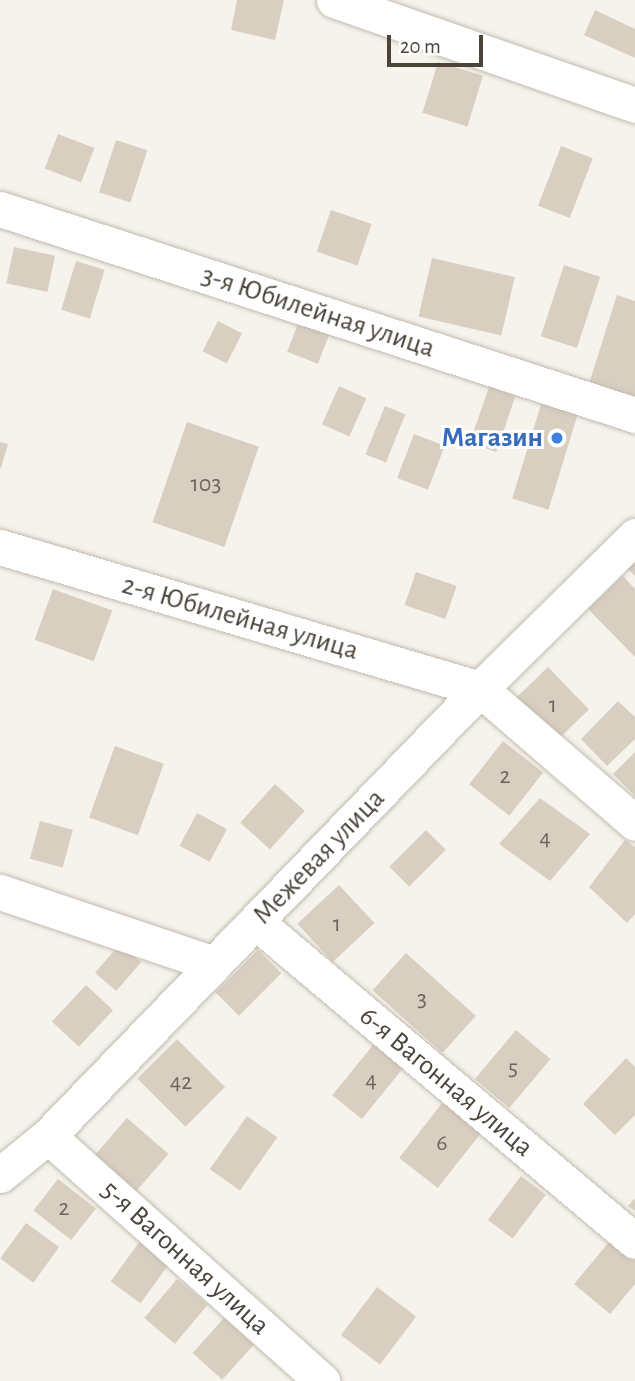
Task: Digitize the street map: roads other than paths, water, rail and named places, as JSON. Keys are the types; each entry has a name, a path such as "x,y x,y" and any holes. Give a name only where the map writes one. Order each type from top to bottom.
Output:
{"street":[{"path":"334,0 635,105"},
{"name":"3-я Юбилейная улица","path":"0,209 635,415"},
{"name":"Межевая улица","path":"0,1175 48,1136 480,689 635,536"},
{"name":"2-я Юбилейная улица","path":"0,547 480,689"},
{"path":"480,689 635,823"},
{"path":"0,892 214,964"},
{"name":"6-я Вагонная улица","path":"257,922 635,1241"},
{"name":"5-я Вагонная улица","path":"48,1136 322,1381"}],"place":[{"name":"Магазин","path":"557,438"}]}
